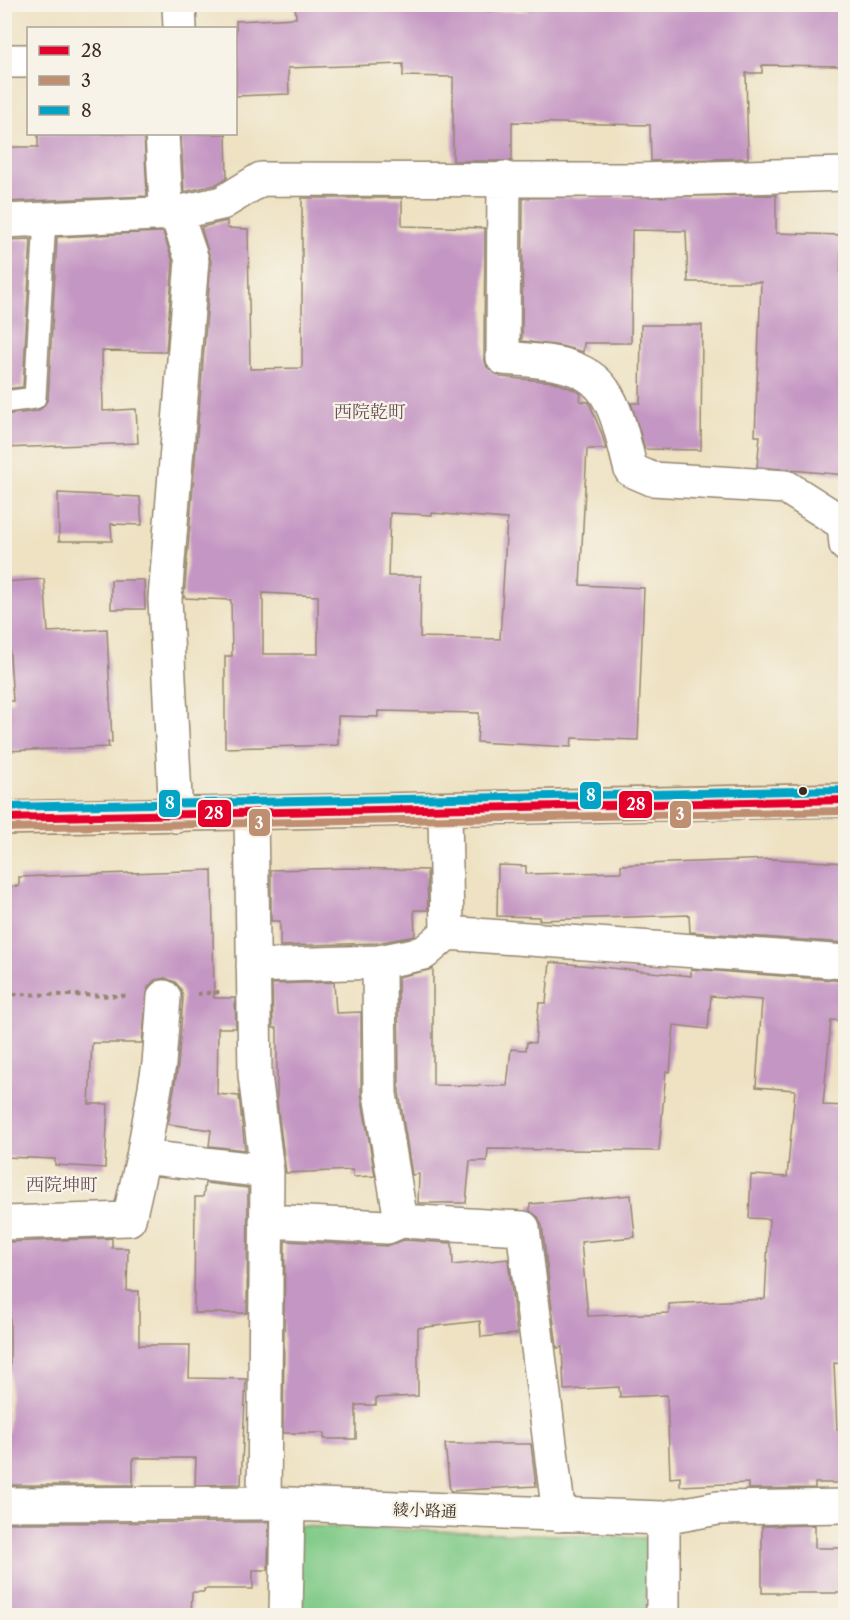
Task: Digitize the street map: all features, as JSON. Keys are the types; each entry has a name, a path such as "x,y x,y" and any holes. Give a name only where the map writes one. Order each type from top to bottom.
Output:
{"main road":[{"path":"4,818 846,800"}],"street":[{"path":"179,4 180,27"},
{"path":"4,61 27,61"},
{"path":"162,135 166,204 176,213 192,260 165,599 176,816"},
{"path":"4,221 176,213 222,203 261,179 638,180 846,174"},
{"path":"504,178 503,358 550,362 581,371 604,391 617,422 631,470 652,479 786,487 844,524 846,545"},
{"path":"445,809 447,933"},
{"path":"251,813 255,1075 267,1171 266,1221 276,1504 286,1616"},
{"path":"253,966 379,962 424,953 447,933 846,962"},
{"path":"379,962 380,1094 401,1221"},
{"path":"4,1223 129,1219 143,1157 159,1064 164,997"},
{"path":"143,1157 267,1171"},
{"path":"266,1221 387,1227 401,1221 523,1228 559,1515"},
{"name":"綾小路通","path":"4,1504 276,1504 663,1518 718,1508 846,1506"},
{"path":"663,1518 663,1616"}],"lane":[{"path":"4,402 35,398 45,219"}],"green space":[{"path":"298,1526 646,1538 646,1615 298,1616"}],"building":[{"path":"295,4 473,5 473,11 529,11 529,4 846,4 846,66 762,65 762,73 746,73 748,158 651,161 650,125 512,122 512,161 453,161 453,77 403,76 403,64 288,68 289,94 237,96 236,21 296,18"},
{"path":"38,135 144,135 147,196 4,202 4,147 38,147"},
{"path":"181,135 226,135 227,178 215,185 184,192"},
{"path":"776,195 776,233 841,235 840,323 846,323 846,475 757,467 760,436 755,436 761,282 688,282 686,231 632,230 631,343 584,343 583,352 561,346 522,341 523,198"},
{"path":"302,198 402,198 402,226 485,228 484,358 487,367 501,377 554,382 575,390 581,394 580,401 589,402 602,434 606,449 587,449 580,585 644,588 638,740 572,738 571,747 477,742 479,713 378,711 378,717 338,716 338,745 225,748 225,656 232,656 231,600 184,598 211,261 201,227 227,221 227,228 248,229 250,369 302,368","holes":["390,513 432,515 432,513 507,519 500,639 420,637 421,576 388,576","263,593 318,596 318,654 263,654"]},
{"path":"163,232 173,262 166,352 102,351 103,411 136,409 138,443 4,448 4,415 37,411 48,399 57,237"},
{"path":"31,239 23,387 4,389 4,240"},
{"path":"641,325 702,325 701,450 645,449 631,403 640,403"},
{"path":"58,493 140,497 142,525 111,524 112,541 59,541"},
{"path":"44,579 48,632 107,629 112,742 108,742 109,747 4,751 4,701 13,701 5,582"},
{"path":"111,580 144,580 145,609 111,609"},
{"path":"773,859 846,863 845,943 690,932 689,915 539,920 539,917 497,916 498,865 526,866 526,874 621,872 621,865"},
{"path":"351,868 427,870 428,910 414,910 415,936 377,943 280,946 280,921 271,921 271,870"},
{"path":"212,870 214,998 235,998 236,1028 218,1028 217,1094 239,1096 245,1150 209,1146 211,1130 168,1124 178,1065 183,998 181,989 175,982 165,978 155,980 148,987 142,1043 92,1043 89,1104 108,1104 105,1168 55,1165 55,1159 4,1157 4,887 19,886 19,877"},
{"path":"550,962 691,976 691,969 846,981 846,1021 831,1020 823,1105 846,1106 843,1226 846,1226 846,1364 834,1363 837,1430 846,1430 846,1483 815,1483 815,1488 748,1489 748,1483 680,1486 680,1477 670,1478 667,1395 620,1397 619,1387 564,1390 562,1347 557,1348 542,1226 538,1217 530,1211 530,1204 631,1195 635,1237 581,1242 588,1316 669,1313 669,1304 765,1299 769,1219 749,1218 751,1175 787,1177 795,1090 756,1087 762,1000 711,996 708,1029 674,1025 670,1072 666,1071 659,1151 488,1149 487,1161 470,1161 466,1203 418,1203 419,1174 412,1175 399,1092 398,977 433,969 433,1085 507,1086 511,1049 526,1050 527,1042 535,1043 539,1003 546,1003"},
{"path":"334,982 336,1013 361,1012 361,1094 375,1176 353,1177 353,1170 286,1173 277,1101 277,1028 273,1028 272,984"},
{"path":"205,1183 248,1188 247,1313 194,1313 195,1197 203,1197"},
{"path":"112,1238 112,1248 128,1248 127,1291 139,1291 139,1345 190,1345 189,1378 246,1379 241,1484 195,1485 196,1458 133,1458 133,1485 4,1485 4,1432 8,1432 10,1383 10,1310 6,1310 8,1242"},
{"path":"404,1240 452,1243 453,1265 508,1259 517,1334 481,1337 480,1321 418,1328 418,1396 376,1398 376,1405 356,1405 356,1439 324,1439 324,1433 283,1433 285,1241 386,1246"},
{"path":"445,1444 531,1444 536,1486 450,1491"},
{"path":"269,1522 268,1570 253,1570 253,1589 204,1589 204,1592 192,1592 191,1616 4,1616 4,1523"},
{"path":"815,1525 815,1548 846,1548 846,1593 762,1593 762,1526"}],"transit line":[{"name":"8","path":"4,807 846,790"},
{"name":"28","path":"4,818 846,800"},
{"name":"3","path":"4,828 846,811"}],"district":[{"name":"西院乾町","path":"370,412"},
{"name":"西院坤町","path":"62,1185"}]}
